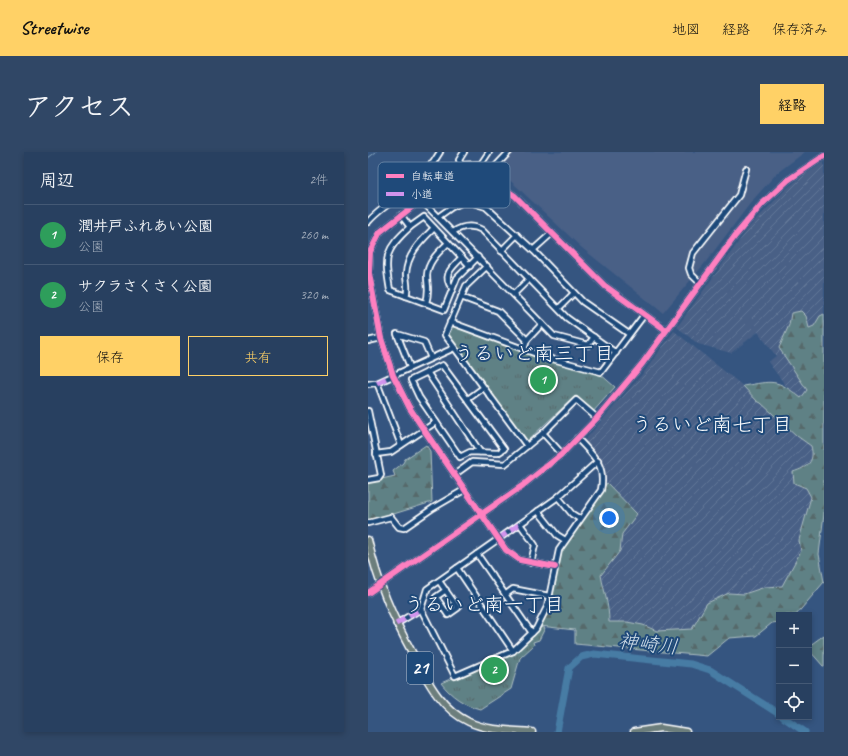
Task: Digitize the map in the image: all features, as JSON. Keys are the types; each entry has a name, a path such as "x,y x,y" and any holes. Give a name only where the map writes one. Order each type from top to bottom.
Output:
{"main road":[{"name":"21","path":"368,540 380,585 396,624 428,683 442,702 453,713 471,723 480,726 532,732"},
{"path":"634,732 661,728 686,732"}],"street":[{"path":"434,162 440,152"},
{"path":"460,162 459,160 464,152"},
{"path":"482,162 489,152"},
{"path":"500,162 509,152"},
{"path":"368,593 522,486 562,454 597,418 642,364 747,221 767,199 794,176 824,156"},
{"path":"700,283 691,274 689,268 693,252 739,195 746,169"},
{"path":"510,193 605,286 666,330"},
{"path":"368,221 384,208"},
{"path":"410,208 380,232 370,252 368,268 369,286 381,338 393,375 409,407 498,539 515,558 531,563 555,567"},
{"path":"429,208 554,336 588,345 594,337"},
{"path":"438,217 451,208"},
{"path":"486,208 493,212 533,250 583,302 629,334"},
{"path":"401,215 410,227"},
{"path":"470,266 424,218 410,227 394,242 388,254 386,267 390,290 444,310 457,278 470,266 478,257"},
{"path":"452,232 465,226 477,227 482,230 567,318 616,353"},
{"path":"406,296 408,290 406,273 409,258 415,247 434,228"},
{"path":"533,250 552,233"},
{"path":"502,251 517,235"},
{"path":"426,303 430,292 427,275 429,266 433,258 448,243"},
{"path":"452,288 448,283 447,276 450,270 462,257"},
{"path":"487,266 466,286 445,335 527,446"},
{"path":"514,294 529,279"},
{"path":"559,308 574,293"},
{"path":"461,297 498,311 527,340"},
{"path":"368,306 374,305"},
{"path":"450,322 545,357 601,372 644,315"},
{"path":"524,349 527,340 542,324"},
{"path":"410,367 397,334 424,342 431,358"},
{"path":"368,341 381,338"},
{"path":"368,384 377,384 410,367 454,348"},
{"path":"442,365 468,399 504,449 498,453 470,452 460,457 419,398 410,380 442,365"},
{"path":"427,372 480,452"},
{"path":"377,384 401,445"},
{"path":"468,399 483,388"},
{"path":"454,475 472,462 505,464 543,433 576,400 597,418"},
{"path":"368,411 380,477 368,480"},
{"path":"376,454 391,452 436,422"},
{"path":"543,433 562,454"},
{"path":"421,609 456,676 513,651 536,629 547,607 559,550 601,490 603,479 598,461 577,438"},
{"path":"396,624 421,609 427,589 538,511 558,496 598,461"},
{"path":"368,523 391,516 400,527 404,528 433,508 464,490"},
{"path":"558,496 572,514 580,519"},
{"path":"538,511 556,535 565,540"},
{"path":"520,524 535,545 531,563"},
{"path":"477,554 532,633"},
{"path":"457,568 513,651"},
{"path":"439,581 446,590 458,608 448,615 436,597 446,590"},
{"path":"505,595 513,590 549,596"}],"shaded area":[{"path":"511,152 805,152 777,173 752,201 705,263 663,313 582,248 510,180 510,162 503,162"},
{"path":"824,162 824,314 820,316 814,326 809,328 806,316 791,313 789,325 779,348 808,390 801,398 786,386 768,362 776,356 758,332 731,353 698,344 677,327 750,226 786,189"},
{"path":"674,331 743,386 797,436 812,446 812,460 807,467 806,488 811,497 799,540 801,551 782,586 765,587 744,594 729,593 707,603 692,629 657,631 643,625 627,622 609,622 609,604 604,595 601,575 620,551 622,534 637,514 607,483 584,441 645,371"}],"green space":[{"path":"801,311 806,316 809,328 814,326 820,316 824,314 824,514 819,554 824,582 799,612 776,612 776,622 772,623 756,636 729,638 707,656 575,644 575,630 540,626 552,598 561,550 607,483 637,514 622,534 620,551 601,575 609,622 627,622 643,625 657,631 692,629 707,603 729,593 744,594 765,587 782,586 801,551 799,540 811,497 806,488 794,483 793,472 803,468 809,463 812,456 811,446 797,436 757,401 743,386 768,382 780,384 801,398 807,390 779,348 789,325 791,313"},
{"path":"449,325 545,359 599,373 615,387 592,413 574,397 526,442 444,336"},
{"path":"426,445 430,451 432,502 368,522 368,482 395,476 393,471 403,463 405,459"},
{"path":"536,627 545,628 539,640 533,642 534,645 520,658 511,689 480,709 458,699 441,683 506,655"},
{"path":"824,635 824,666 812,653 812,644"}],"waterway":[{"path":"368,158 376,152"},
{"name":"神崎川","path":"557,732 569,668 581,657 594,654 691,664 710,670 776,712"},
{"name":"神崎川","path":"787,720 805,732"}],"marked path":[{"path":"377,383 393,375"},
{"path":"498,539 520,524"},
{"path":"396,624 421,609"}],"cycle path":[{"path":"368,593 522,486 562,454 597,418 642,364 735,236 762,204 788,180 824,156"},
{"path":"510,193 605,286 666,330"},
{"path":"411,208 380,232 370,252 369,273 381,338 393,375 409,407 506,550 520,560 555,567"}],"place":[{"name":"潤井戸ふれあい公園","path":"543,380"},
{"name":"サクラさくさく公園","path":"494,670"}],"district":[{"name":"うるいど南三丁目","path":"534,353"},
{"name":"うるいど南七丁目","path":"712,424"},
{"name":"うるいど南一丁目","path":"484,604"}]}
